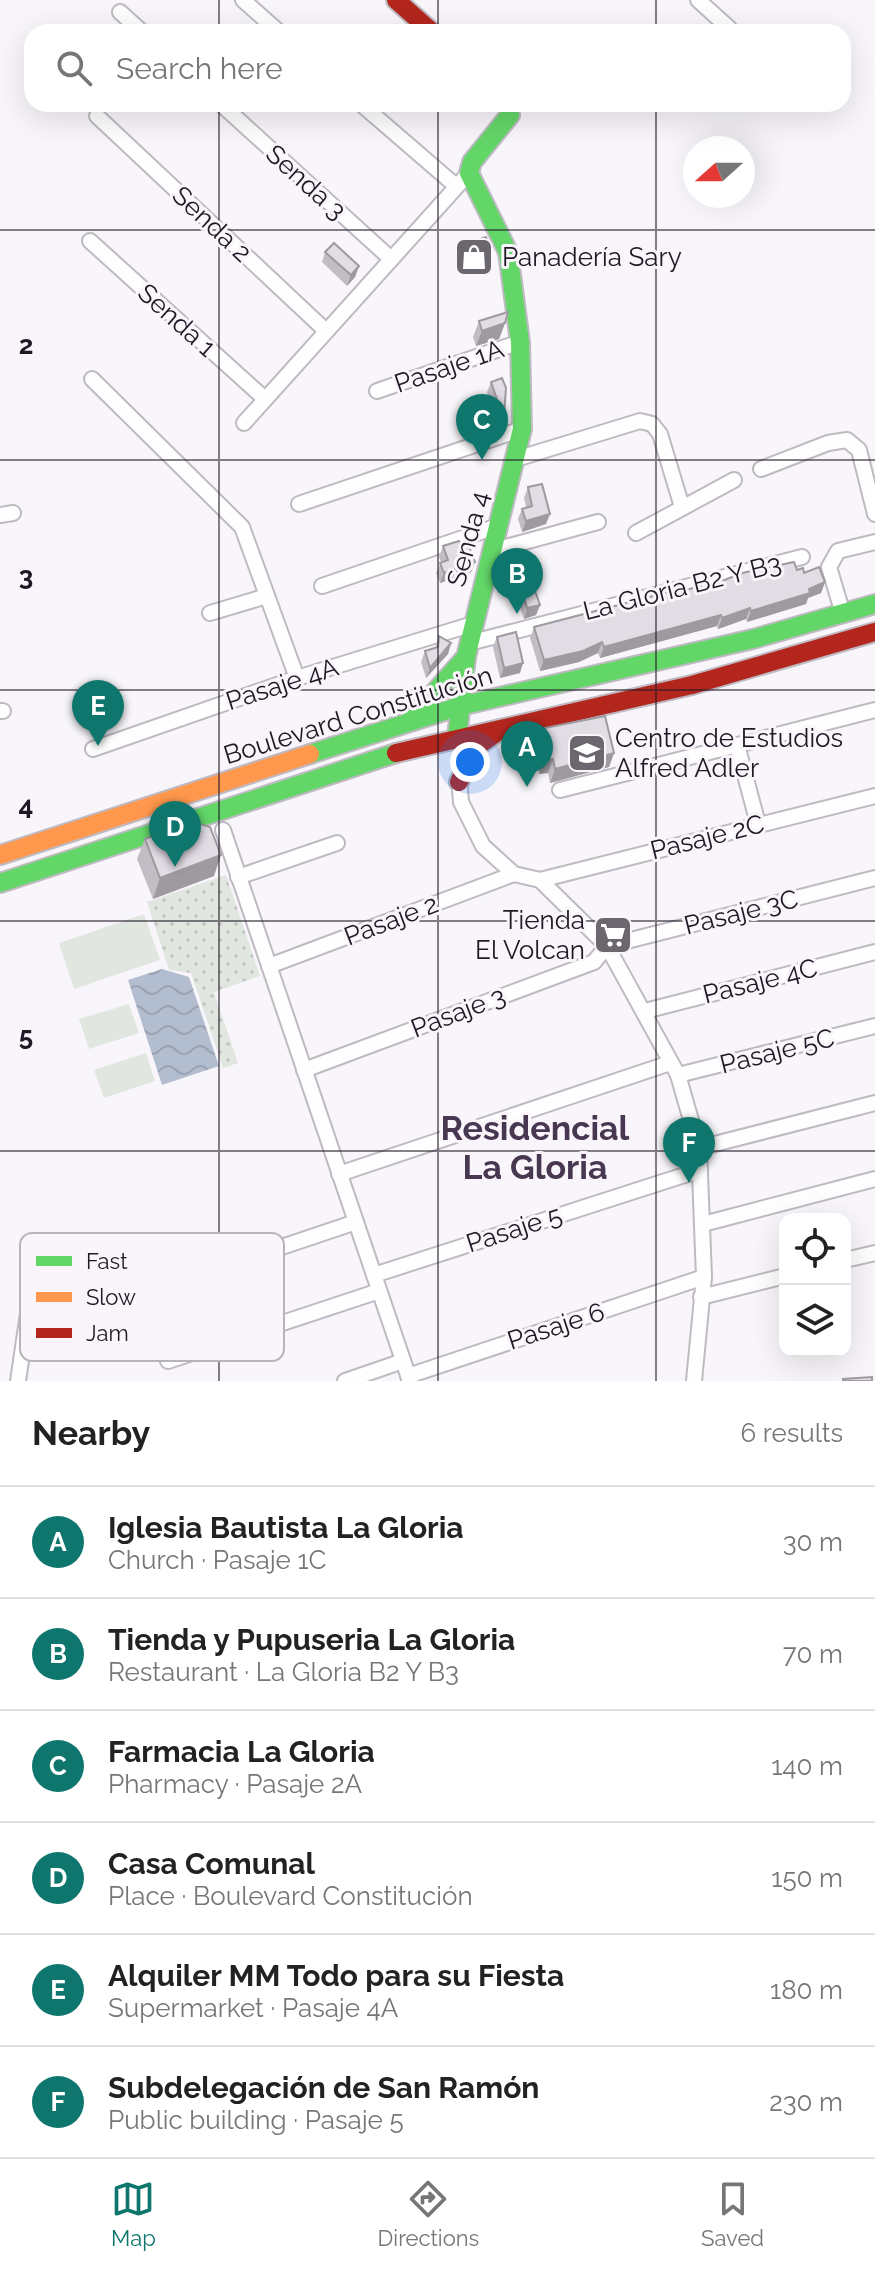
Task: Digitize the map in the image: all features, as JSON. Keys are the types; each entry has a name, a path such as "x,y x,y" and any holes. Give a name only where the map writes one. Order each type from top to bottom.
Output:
{"main road":[{"path":"396,0 423,24"},
{"path":"462,180 509,112"},
{"name":"Senda 4","path":"457,737 466,656 522,429 520,342 508,252 462,180"},
{"name":"Boulevard Constitución","path":"0,855 460,706 875,604"},
{"name":"Boulevard Constitución","path":"0,883 405,750 692,685 875,632"},
{"path":"466,656 471,680 483,693 500,698"},
{"path":"409,721 466,656"},
{"path":"405,750 433,755 459,782 475,748 507,727"}],"street":[{"path":"243,0 270,24"},
{"path":"698,0 725,24"},
{"path":"120,12 133,24"},
{"name":"Senda 3","path":"230,112 391,259"},
{"name":"Senda 4","path":"372,112 462,180"},
{"name":"Senda 2","path":"97,116 326,331"},
{"path":"244,423 462,180"},
{"name":"Senda 1","path":"90,241 265,399"},
{"name":"Pasaje 1A","path":"377,391 520,342"},
{"path":"92,379 242,527 297,678"},
{"path":"516,459 640,421 652,424 660,434 682,507"},
{"path":"299,504 522,429"},
{"path":"761,469 828,443 847,440 859,450 875,514"},
{"path":"636,533 734,480"},
{"path":"491,551 598,522"},
{"path":"322,586 498,526"},
{"path":"843,614 829,567 838,551 875,542"},
{"name":"La Gloria B2 Y B3","path":"466,656 802,557"},
{"path":"210,613 267,596"},
{"name":"Pasaje 4A","path":"93,749 297,678 473,624"},
{"path":"560,790 875,710"},
{"path":"457,737 461,802 483,846 514,874 540,880 607,946 674,1069 699,1148 704,1277 694,1381"},
{"path":"737,745 758,824"},
{"name":"Pasaje 2C","path":"540,880 875,796"},
{"path":"223,830 407,1373"},
{"path":"238,877 337,843"},
{"name":"Pasaje 2","path":"269,966 514,874"},
{"name":"Pasaje 3C","path":"607,946 875,878"},
{"name":"Pasaje 3","path":"304,1070 594,962 607,946"},
{"name":"Pasaje 4C","path":"645,1011 875,952"},
{"name":"Pasaje 5C","path":"339,1174 674,1069 875,1026"},
{"path":"699,1148 875,1103"},
{"name":"Pasaje 5","path":"374,1275 700,1170"},
{"path":"703,1224 875,1179"},
{"path":"284,1246 356,1222"},
{"path":"851,1259 875,1253"},
{"name":"Pasaje 6","path":"345,1381 407,1373 704,1277"},
{"path":"701,1297 779,1278"},
{"path":"284,1323 379,1291"},
{"path":"18,1381 21,1361"}],"shaded area":[{"path":"226,875 260,976 214,992 238,1063 223,1068 191,973 169,970 147,902"},
{"path":"144,914 160,960 74,989 59,943"},
{"path":"129,1004 139,1033 89,1049 79,1019"},
{"path":"146,1053 155,1081 104,1098 94,1070"}],"water":[{"path":"162,969 189,977 219,1066 162,1085 128,980"}],"building":[{"path":"486,237 490,249 470,256 466,244"},
{"path":"334,243 359,266 351,275 325,252"},
{"path":"508,312 505,323 482,331 479,321"},
{"path":"502,378 506,388 504,415 491,420 487,409 499,405 491,382"},
{"path":"542,484 550,514 526,521 522,509 532,506 528,487"},
{"path":"459,541 461,546 468,544 475,562 444,573 440,563 448,560 443,546"},
{"path":"794,562 797,570 803,568 804,573 819,567 825,582 809,589 810,593 751,611 750,608 722,618 721,615 604,647 602,642 583,651 544,660 534,627 672,591 673,595 701,585 702,589 742,573"},
{"path":"535,591 540,605 527,608 523,594"},
{"path":"516,632 523,663 504,668 497,637"},
{"path":"439,636 451,643 430,668 425,651 438,647"},
{"path":"605,716 614,753 555,769 553,759 544,761 540,742 548,740 545,728"},
{"path":"190,821 210,827 221,855 160,878 145,839"},
{"path":"872,1377 872,1381 843,1381 843,1379"}],"traffic: fast":[{"path":"457,737 466,657 522,429 520,342 508,252 469,173 472,162 510,115 509,112"},
{"path":"310,754 460,706 753,639 875,604"},
{"path":"410,720 466,657"},
{"path":"0,883 396,753"}],"traffic: slow":[{"path":"0,855 310,754"}],"traffic: jam":[{"path":"396,0 423,24"},
{"path":"396,753 692,685 875,632"},
{"path":"459,782 475,748 499,731"}],"place":[{"name":"Panadería Sary","path":"474,257"},
{"name":"Farmacia La Gloria","path":"482,460"},
{"name":"Tienda y Pupuseria La Gloria","path":"517,614"},
{"name":"Alquiler MM Todo para su Fiesta","path":"98,746"},
{"name":"Centro de Estudios Alfred Adler","path":"587,753"},
{"name":"Iglesia Bautista La Gloria","path":"527,787"},
{"name":"Casa Comunal","path":"175,867"},
{"name":"Tienda El Volcan","path":"613,935"},
{"name":"Subdelegación de San Ramón","path":"689,1183"}],"district":[{"name":"Residencial La Gloria","path":"535,1148"}]}
